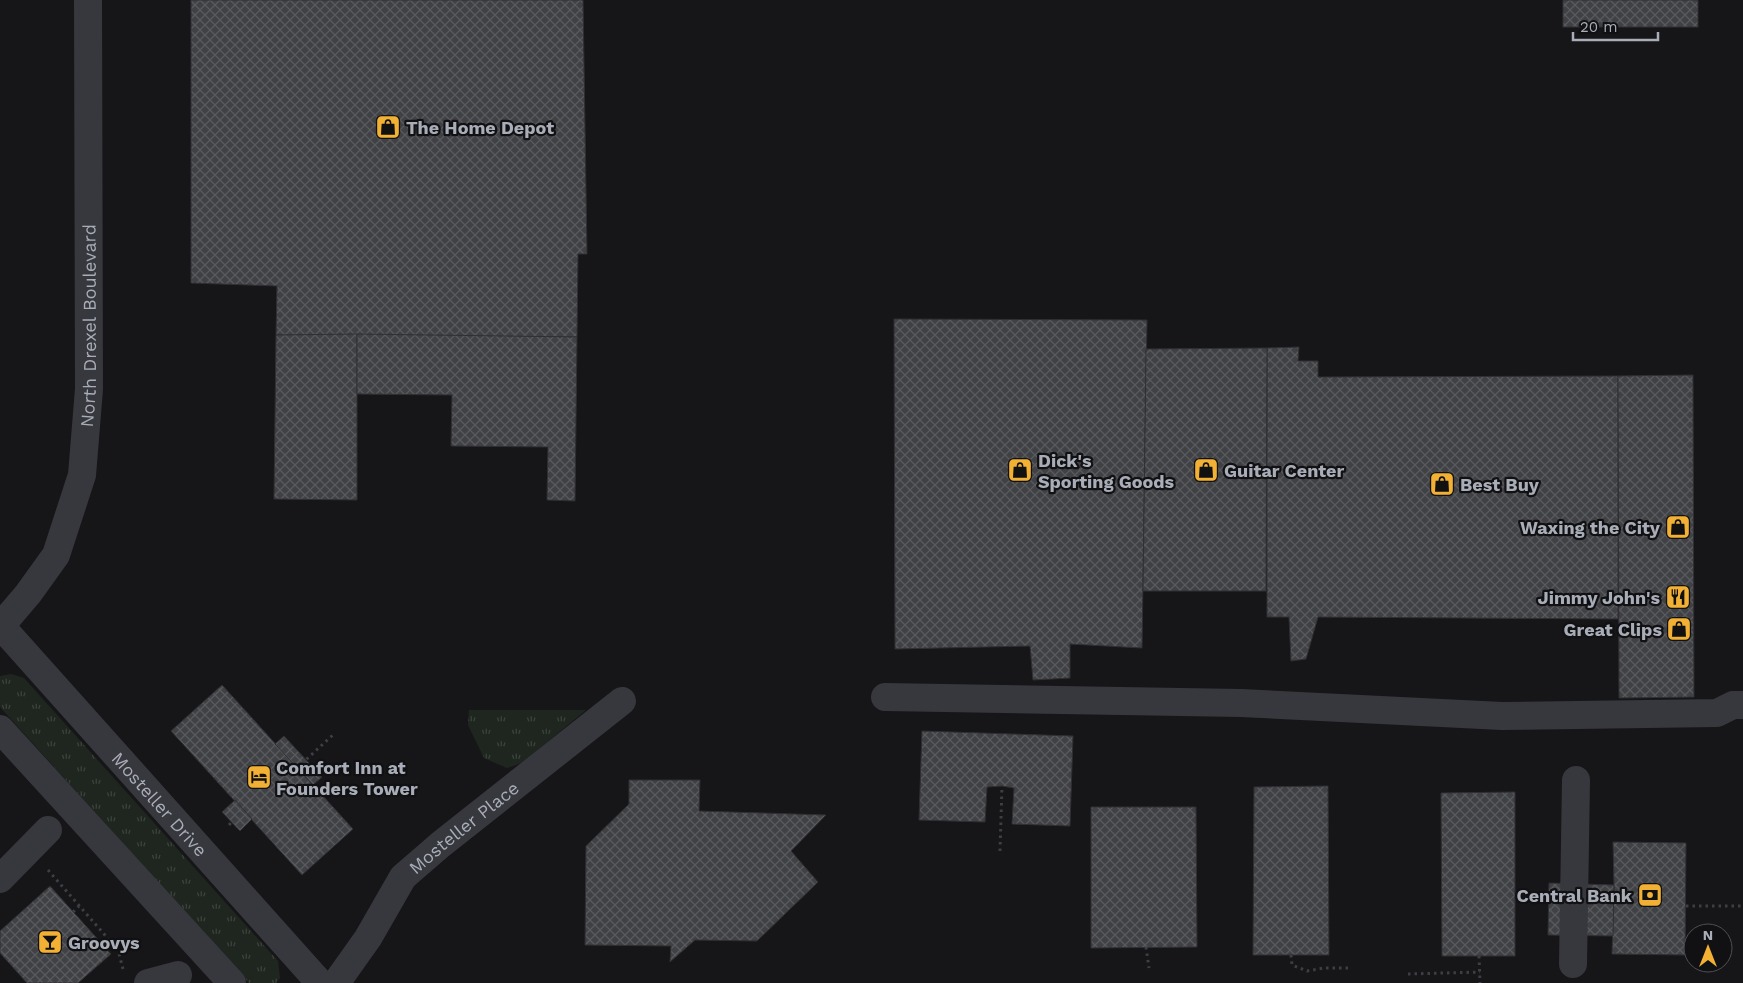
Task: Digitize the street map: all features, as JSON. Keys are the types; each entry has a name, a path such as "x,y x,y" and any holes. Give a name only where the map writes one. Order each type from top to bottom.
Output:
{"street":[{"name":"North Drexel Boulevard","path":"0,626 28,594 56,555 82,475 89,389 88,0"},
{"name":"Mosteller Drive","path":"0,626 320,983"},
{"path":"885,697 1241,703 1502,716 1717,713 1733,705 1743,705"},
{"name":"Mosteller Place","path":"336,983 368,938 403,877 440,845 622,701"},
{"path":"0,730 232,983"},
{"path":"1572,964 1576,780"},
{"path":"0,879 48,830"},
{"path":"136,979 178,975"}],"path":[{"path":"297,768 335,732"},
{"path":"1000,851 1002,786"},
{"path":"229,826 243,810"},
{"path":"29,850 118,950 136,979"},
{"path":"73,912 79,906"},
{"path":"1686,906 1743,906"},
{"path":"1146,947 1149,968"},
{"path":"1290,955 1292,965 1307,971 1324,968 1349,968"},
{"path":"1479,956 1480,983"},
{"path":"1408,974 1480,972"}],"green space":[{"path":"11,674 24,678 278,961 280,978 276,983 249,983 0,707 0,676"},
{"path":"469,710 586,710 522,763 507,768 484,758 468,725"}],"building":[{"name":"The Home Depot","path":"191,0 583,0 587,254 578,254 577,337 276,335 277,286 191,283"},
{"path":"1563,0 1698,0 1698,27 1563,27"},
{"name":"Dick's Sporting Goods","path":"894,319 1147,320 1142,648 1070,644 1070,678 1033,680 1030,646 895,649"},
{"path":"357,334 357,500 274,499 276,335"},
{"path":"357,334 577,337 575,501 547,500 548,447 451,446 452,395 357,394"},
{"name":"Best Buy","path":"1299,347 1298,361 1318,361 1318,377 1618,376 1618,619 1318,617 1306,659 1291,661 1289,617 1267,617 1267,348"},
{"name":"Guitar Center","path":"1267,348 1266,591 1143,591 1146,349"},
{"path":"1693,375 1694,697 1619,698 1618,376"},
{"name":"Comfort Inn at Founders Tower","path":"222,685 353,829 302,875 171,731"},
{"path":"922,731 1073,736 1070,826 1012,824 1014,788 1002,786 987,787 985,822 919,820"},
{"path":"284,736 322,777 313,785 275,744"},
{"path":"629,780 700,780 699,811 826,815 791,851 818,882 757,941 695,940 670,962 671,946 585,945 586,846 629,804"},
{"path":"1328,786 1329,955 1253,955 1254,787"},
{"path":"1515,792 1515,956 1442,956 1441,793"},
{"path":"235,800 252,819 240,831 222,812"},
{"path":"1091,807 1196,807 1197,947 1091,948"},
{"name":"Central Bank","path":"1613,842 1686,843 1683,955 1612,954"},
{"path":"1549,883 1614,885 1613,936 1548,935"},
{"name":"Groovys","path":"50,886 111,954 78,983 27,983 0,953 0,931"}],"place":[{"name":"The Home Depot","path":"388,127"},
{"name":"Dick's Sporting Goods","path":"1020,470"},
{"name":"Guitar Center","path":"1206,470"},
{"name":"Best Buy","path":"1442,484"},
{"name":"Waxing the City","path":"1678,527"},
{"name":"Jimmy John's","path":"1678,597"},
{"name":"Great Clips","path":"1679,629"},
{"name":"Comfort Inn at Founders Tower","path":"259,777"},
{"name":"Central Bank","path":"1650,895"},
{"name":"Groovys","path":"50,942"}]}
